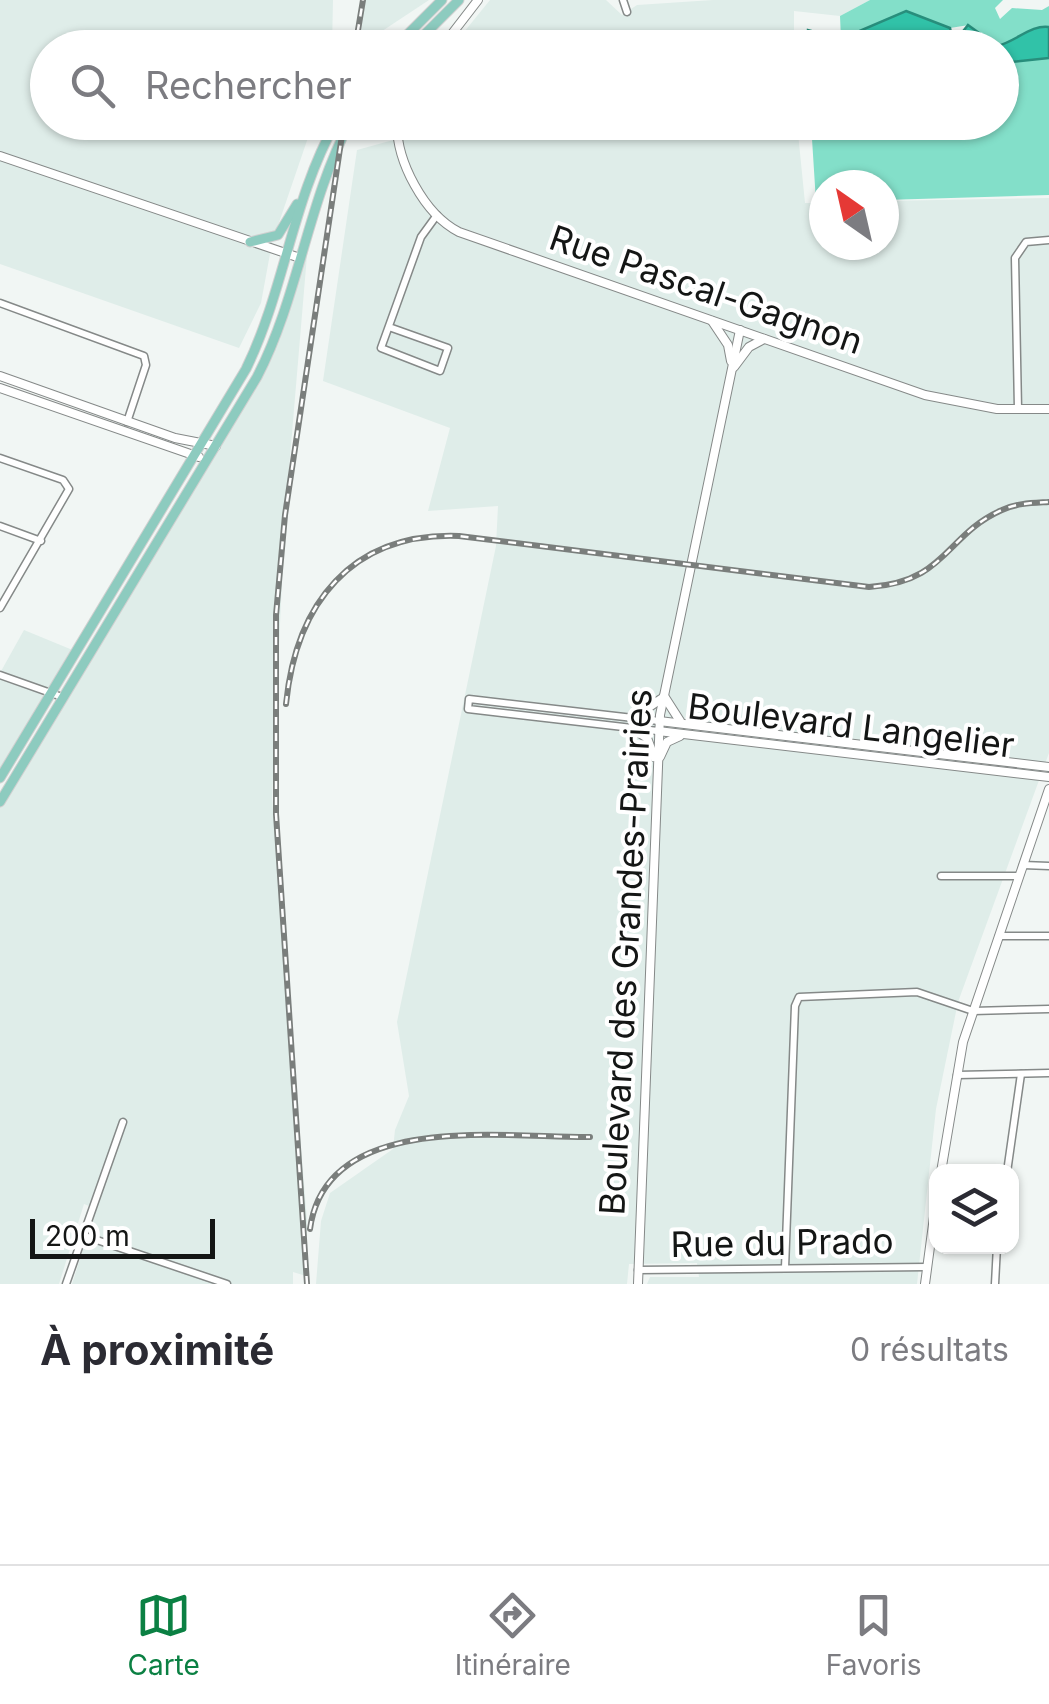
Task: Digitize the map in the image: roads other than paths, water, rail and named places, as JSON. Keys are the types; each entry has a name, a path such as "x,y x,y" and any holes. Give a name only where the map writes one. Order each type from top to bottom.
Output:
{"main road":[{"path":"412,30 442,0"},
{"path":"429,30 459,0"},
{"path":"455,30 478,0"},
{"path":"0,778 255,350 302,198 328,140"},
{"path":"0,802 268,355 322,178 341,140"},
{"name":"Rue Pascal-Gagnon","path":"398,140 409,170 437,215 465,234 924,395 1018,410 1049,410"},
{"path":"0,156 300,258"},
{"path":"250,242 278,236 302,198"},
{"path":"712,321 728,345 732,371"},
{"name":"Boulevard des Grandes-Prairies","path":"638,1284 658,726 740,330"},
{"path":"732,371 744,352 764,339"},
{"path":"0,376 200,445 216,446"},
{"path":"0,388 208,460"},
{"path":"656,771 647,738 632,723 664,696 676,718 684,724"},
{"name":"Boulevard Langelier","path":"658,726 684,724 1049,766"},
{"name":"Boulevard Langelier","path":"658,726 696,735 1049,777"},
{"path":"656,771 667,742 696,735"},
{"path":"942,1164 956,1075 974,1011 1049,788"},
{"path":"925,1284 929,1253"}],"street":[{"path":"624,0 627,12"},
{"path":"389,327 448,348 440,370 381,348 420,237 437,215"},
{"path":"1018,410 1015,258 1026,242 1049,240"},
{"path":"0,303 136,350 146,360 124,431"},
{"path":"0,458 63,480 68,492 3,596 0,608"},
{"path":"0,526 41,540"},
{"path":"0,675 62,697"},
{"name":"Boulevard Langelier","path":"632,723 469,699 468,708 658,726"},
{"path":"0,778 11,784"},
{"path":"1023,865 1049,866"},
{"path":"941,876 1019,876"},
{"path":"999,936 1049,936"},
{"path":"785,1268 795,1006 799,997 916,992 974,1011 1049,1009"},
{"path":"1008,1164 1021,1074"},
{"path":"956,1075 1049,1074"},
{"path":"66,1284 124,1122"},
{"path":"82,1236 226,1284"},
{"path":"995,1284 997,1254"},
{"name":"Rue du Prado","path":"638,1270 927,1267"}],"railway":[{"path":"358,30 363,0"},
{"path":"307,1284 276,814 276,615 285,515 341,140"},
{"path":"286,704 302,635 317,606 336,581 359,561 388,546 421,538 459,536 869,587 915,576 983,520 1002,510 1049,502"},
{"path":"310,1229 323,1191 348,1165 383,1148 467,1135 590,1137"}]}
